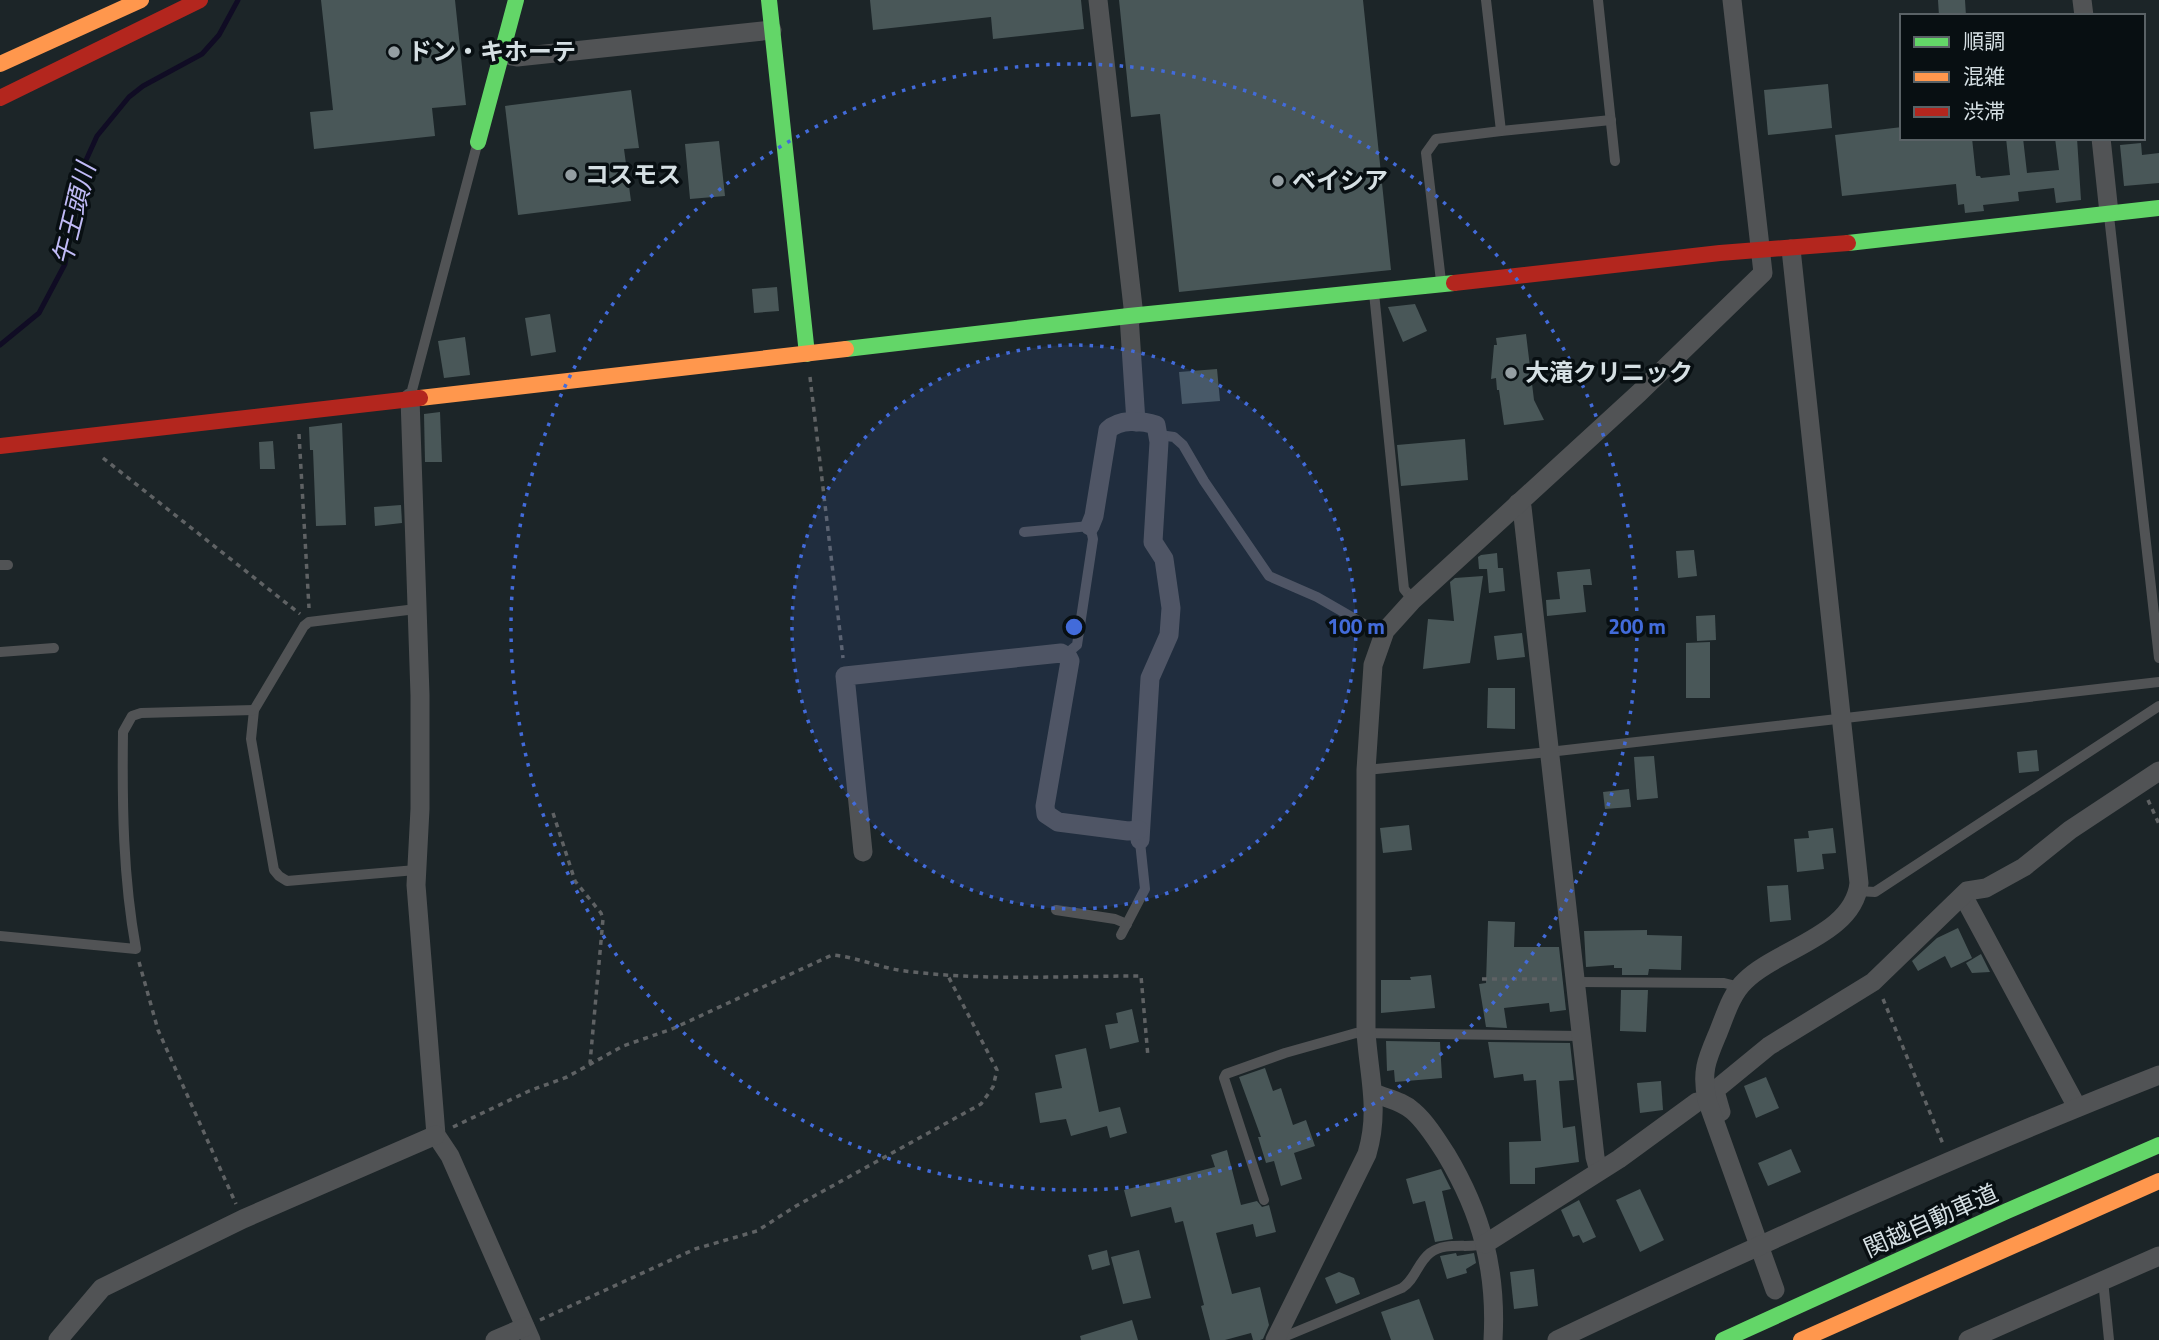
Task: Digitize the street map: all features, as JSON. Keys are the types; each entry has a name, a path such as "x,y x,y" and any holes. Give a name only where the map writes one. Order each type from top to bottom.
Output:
{"main road":[{"path":"0,64 141,0"},
{"path":"0,98 200,0"},
{"path":"478,142 516,0"},
{"path":"769,0 807,354"},
{"path":"0,446 1131,316 1720,253 1791,249 2159,208"},
{"name":"関越自動車道","path":"1723,1340 2159,1145"},
{"path":"1801,1340 2159,1181"}],"street":[{"path":"1098,0 1131,316 1136,422"},
{"path":"1276,1336 1367,1154 1373,1130 1374,1093 1366,1032 1366,770 1373,665 1383,635 1413,600 1639,393 1761,276 1763,267 1732,0"},
{"path":"502,54 517,57 772,30"},
{"path":"2101,140 2109,214"},
{"path":"1761,1236 1707,1100 1704,1068 1740,987 1750,976 1841,919 1854,902 1858,891 1843,719 1791,249"},
{"path":"410,398 420,739 420,809 416,870 436,1135 450,1156 528,1333 495,1340"},
{"path":"863,852 845,676 1061,653 1070,661 1045,806 1046,814 1058,822 1128,831 1140,836 1150,678 1169,635 1171,608 1164,559 1153,542 1159,435 1156,425 1136,422 1116,424 1108,430 1090,526"},
{"path":"1518,503 1522,507 1595,1157 1602,1169"},
{"path":"1776,1290 1715,1091 1769,1046 1867,986 1967,891 1986,888 2024,867 2070,830 2159,771"},
{"path":"1966,901 2077,1107"},
{"path":"1557,1340 1761,1236 1950,1162 2159,1074"},
{"path":"1374,1093 1414,1111 1468,1193 1485,1244 1493,1280 1493,1340"},
{"path":"1485,1244 1602,1169 1697,1102 1707,1100"},
{"path":"58,1340 102,1288 243,1219 436,1135"},
{"path":"1968,1340 2159,1256"}],"lane":[{"path":"1486,0 1501,131"},
{"path":"1598,0 1615,161"},
{"path":"1441,283 1426,153 1436,139 1611,120"},
{"path":"410,398 478,142"},
{"path":"2109,214 2159,658"},
{"path":"1374,292 1404,589 1413,600"},
{"path":"1159,435 1174,437 1184,446 1204,481 1269,576 1317,597 1383,635"},
{"path":"1024,532 1090,526 1093,539 1077,645 1065,655"},
{"path":"416,609 309,622 304,626 254,710 251,739 274,870 279,876 288,881 416,870"},
{"path":"0,653 54,648"},
{"path":"1366,770 1549,752 2159,682"},
{"path":"1858,891 1875,892 2159,706"},
{"path":"0,936 136,949 129,908 124,847 123,732 132,716 141,713 254,710"},
{"path":"1121,935 1145,889 1140,836"},
{"path":"1056,910 1115,919 1127,924"},
{"path":"1577,982 1724,984 1740,987"},
{"path":"1264,1200 1224,1078 1226,1074 1313,1044 1356,1033 1582,1036"},
{"path":"1276,1336 1286,1336 1402,1288 1433,1251 1485,1244"},
{"path":"2103,1280 2109,1340"}],"path":[{"path":"807,354 845,676"},
{"path":"298,411 309,622"},
{"path":"75,436 309,622"},
{"path":"2144,793 2159,824"},
{"path":"554,813 575,881 603,919 590,1064"},
{"path":"136,949 158,1030 243,1219"},
{"path":"436,1135 623,1046 672,1029 832,955 896,970 947,974 1141,976 1148,1057"},
{"path":"528,1333 695,1249 757,1231 796,1206 981,1104 993,1087 997,1070 947,974"},
{"path":"1482,979 1566,979 1577,982"},
{"path":"1878,989 1950,1162"}],"building":[{"name":"ドン・キホーテ","path":"321,0 455,0 466,105 432,108 435,136 314,149 310,112 333,110"},
{"path":"870,0 1081,0 1084,29 993,39 991,17 873,30"},
{"path":"1119,0 1363,0 1391,270 1179,292 1160,114 1131,117"},
{"path":"1938,0 1965,0 1966,14 1939,14"},
{"path":"1828,84 1832,128 1768,135 1764,90"},
{"name":"コスモス","path":"631,90 639,148 624,149 631,201 518,215 505,106"},
{"path":"1900,127 1900,140 1972,140 1976,176 1981,178 2010,175 2006,140 2023,140 2027,173 2059,170 2055,140 2077,140 2081,200 2056,203 2054,188 2018,192 2019,201 1983,205 1984,211 1965,213 1964,204 1958,205 1956,184 1842,196 1835,135"},
{"path":"719,141 725,196 690,199 685,144"},
{"path":"2141,143 2142,155 2159,153 2159,183 2124,186 2120,145"},
{"path":"777,287 779,311 754,313 752,289"},
{"path":"1415,304 1427,331 1403,342 1388,307"},
{"path":"550,314 556,352 531,356 525,318"},
{"name":"大滝クリニック","path":"1526,334 1534,400 1544,420 1504,425 1496,378 1491,379 1494,345 1497,345 1496,338"},
{"path":"465,337 470,375 444,378 438,341"},
{"path":"1217,369 1220,401 1182,404 1179,372"},
{"path":"440,412 442,462 425,462 424,414"},
{"path":"342,423 346,525 316,526 313,450 310,450 309,427"},
{"path":"1465,439 1468,480 1401,486 1397,445"},
{"path":"273,441 275,469 260,469 259,442"},
{"path":"401,505 402,523 375,526 374,507"},
{"path":"1694,550 1697,576 1678,578 1676,551"},
{"path":"1497,553 1498,568 1503,568 1505,591 1489,593 1487,569 1479,569 1478,557"},
{"path":"1590,569 1592,585 1583,585 1586,612 1547,616 1546,600 1560,599 1557,572"},
{"path":"1483,576 1470,663 1423,669 1428,619 1454,621 1450,582 1455,578"},
{"path":"1715,615 1716,640 1697,641 1696,616"},
{"path":"1522,633 1525,657 1497,660 1494,636"},
{"path":"1710,642 1710,698 1686,698 1686,643"},
{"path":"1488,688 1515,688 1515,729 1487,728"},
{"path":"2037,750 2039,771 2019,773 2017,752"},
{"path":"1654,756 1658,798 1637,800 1634,757"},
{"path":"1629,789 1631,807 1605,809 1603,792"},
{"path":"1409,825 1412,850 1383,853 1380,828"},
{"path":"1833,828 1836,853 1822,854 1824,869 1797,872 1794,839 1809,838 1808,831"},
{"path":"1788,885 1791,920 1770,922 1767,886"},
{"path":"1488,921 1515,922 1514,947 1559,947 1566,1010 1550,1012 1549,1003 1504,1008 1507,1028 1486,1027 1479,984 1486,983"},
{"path":"1958,928 1972,958 1951,968 1945,956 1918,971 1912,961 1937,938"},
{"path":"1647,930 1647,935 1682,936 1681,970 1649,969 1648,975 1622,975 1622,968 1614,968 1614,965 1586,967 1584,931"},
{"path":"1981,954 1990,972 1972,973 1966,963"},
{"path":"1431,975 1435,1008 1381,1013 1381,980 1411,980 1410,977"},
{"path":"1621,990 1648,990 1646,1032 1620,1031"},
{"path":"1132,1009 1139,1042 1110,1049 1105,1025 1118,1023 1116,1013"},
{"path":"1386,1041 1440,1042 1442,1078 1395,1082 1394,1070 1387,1071"},
{"path":"1488,1042 1570,1043 1574,1080 1559,1081 1563,1128 1575,1126 1579,1162 1535,1168 1535,1184 1510,1184 1509,1142 1541,1141 1536,1080 1524,1081 1523,1074 1494,1078"},
{"path":"1086,1048 1099,1112 1120,1107 1127,1133 1110,1138 1107,1126 1071,1136 1066,1119 1040,1123 1035,1093 1062,1088 1055,1055"},
{"path":"1265,1068 1273,1091 1281,1088 1293,1125 1306,1120 1315,1146 1294,1153 1302,1179 1281,1186 1274,1161 1266,1163 1258,1137 1261,1137 1239,1077"},
{"path":"1766,1077 1779,1108 1756,1118 1744,1086"},
{"path":"1661,1081 1663,1110 1640,1113 1637,1083"},
{"path":"1791,1149 1801,1172 1768,1186 1758,1163"},
{"path":"1227,1150 1241,1205 1257,1201 1262,1207 1269,1205 1276,1232 1256,1237 1253,1224 1216,1233 1232,1294 1260,1287 1269,1325 1260,1340 1253,1340 1251,1333 1225,1340 1210,1340 1183,1221 1175,1223 1171,1207 1131,1217 1124,1190 1215,1167 1211,1155"},
{"path":"1441,1169 1451,1189 1442,1191 1453,1239 1435,1242 1425,1201 1413,1204 1406,1179"},
{"path":"1640,1189 1664,1240 1640,1252 1616,1200"},
{"path":"1579,1200 1596,1237 1583,1243 1579,1235 1573,1237 1561,1210"},
{"path":"1107,1250 1110,1265 1092,1270 1088,1255"},
{"path":"1139,1250 1151,1298 1123,1304 1111,1257"},
{"path":"1456,1253 1457,1256 1474,1253 1476,1263 1466,1269 1467,1273 1447,1279 1440,1256"},
{"path":"1534,1269 1538,1306 1514,1309 1510,1272"},
{"path":"1339,1272 1354,1278 1360,1294 1336,1304 1325,1278"},
{"path":"1419,1299 1434,1340 1391,1340 1381,1312"},
{"path":"1132,1320 1138,1340 1081,1340 1080,1336"}],"waterway":[{"name":"午王頭川","path":"0,345 39,313 65,264 82,169 97,136 129,97 143,86 202,54 219,35 238,0"}],"traffic: fast":[{"path":"478,142 516,0"},
{"path":"769,0 807,354"},
{"path":"1848,243 2159,208"},
{"path":"846,349 1129,316 1454,283"},
{"path":"1723,1340 2159,1145"}],"traffic: slow":[{"path":"0,64 141,0"},
{"path":"420,398 846,349"},
{"path":"1801,1340 2159,1181"}],"traffic: jam":[{"path":"0,98 200,0"},
{"path":"1454,283 1720,253 1848,243"},
{"path":"0,446 420,398"}],"place":[{"name":"ドン・キホーテ","path":"394,52"},
{"name":"コスモス","path":"571,175"},
{"name":"ベイシア","path":"1278,181"},
{"name":"大滝クリニック","path":"1511,373"}]}
